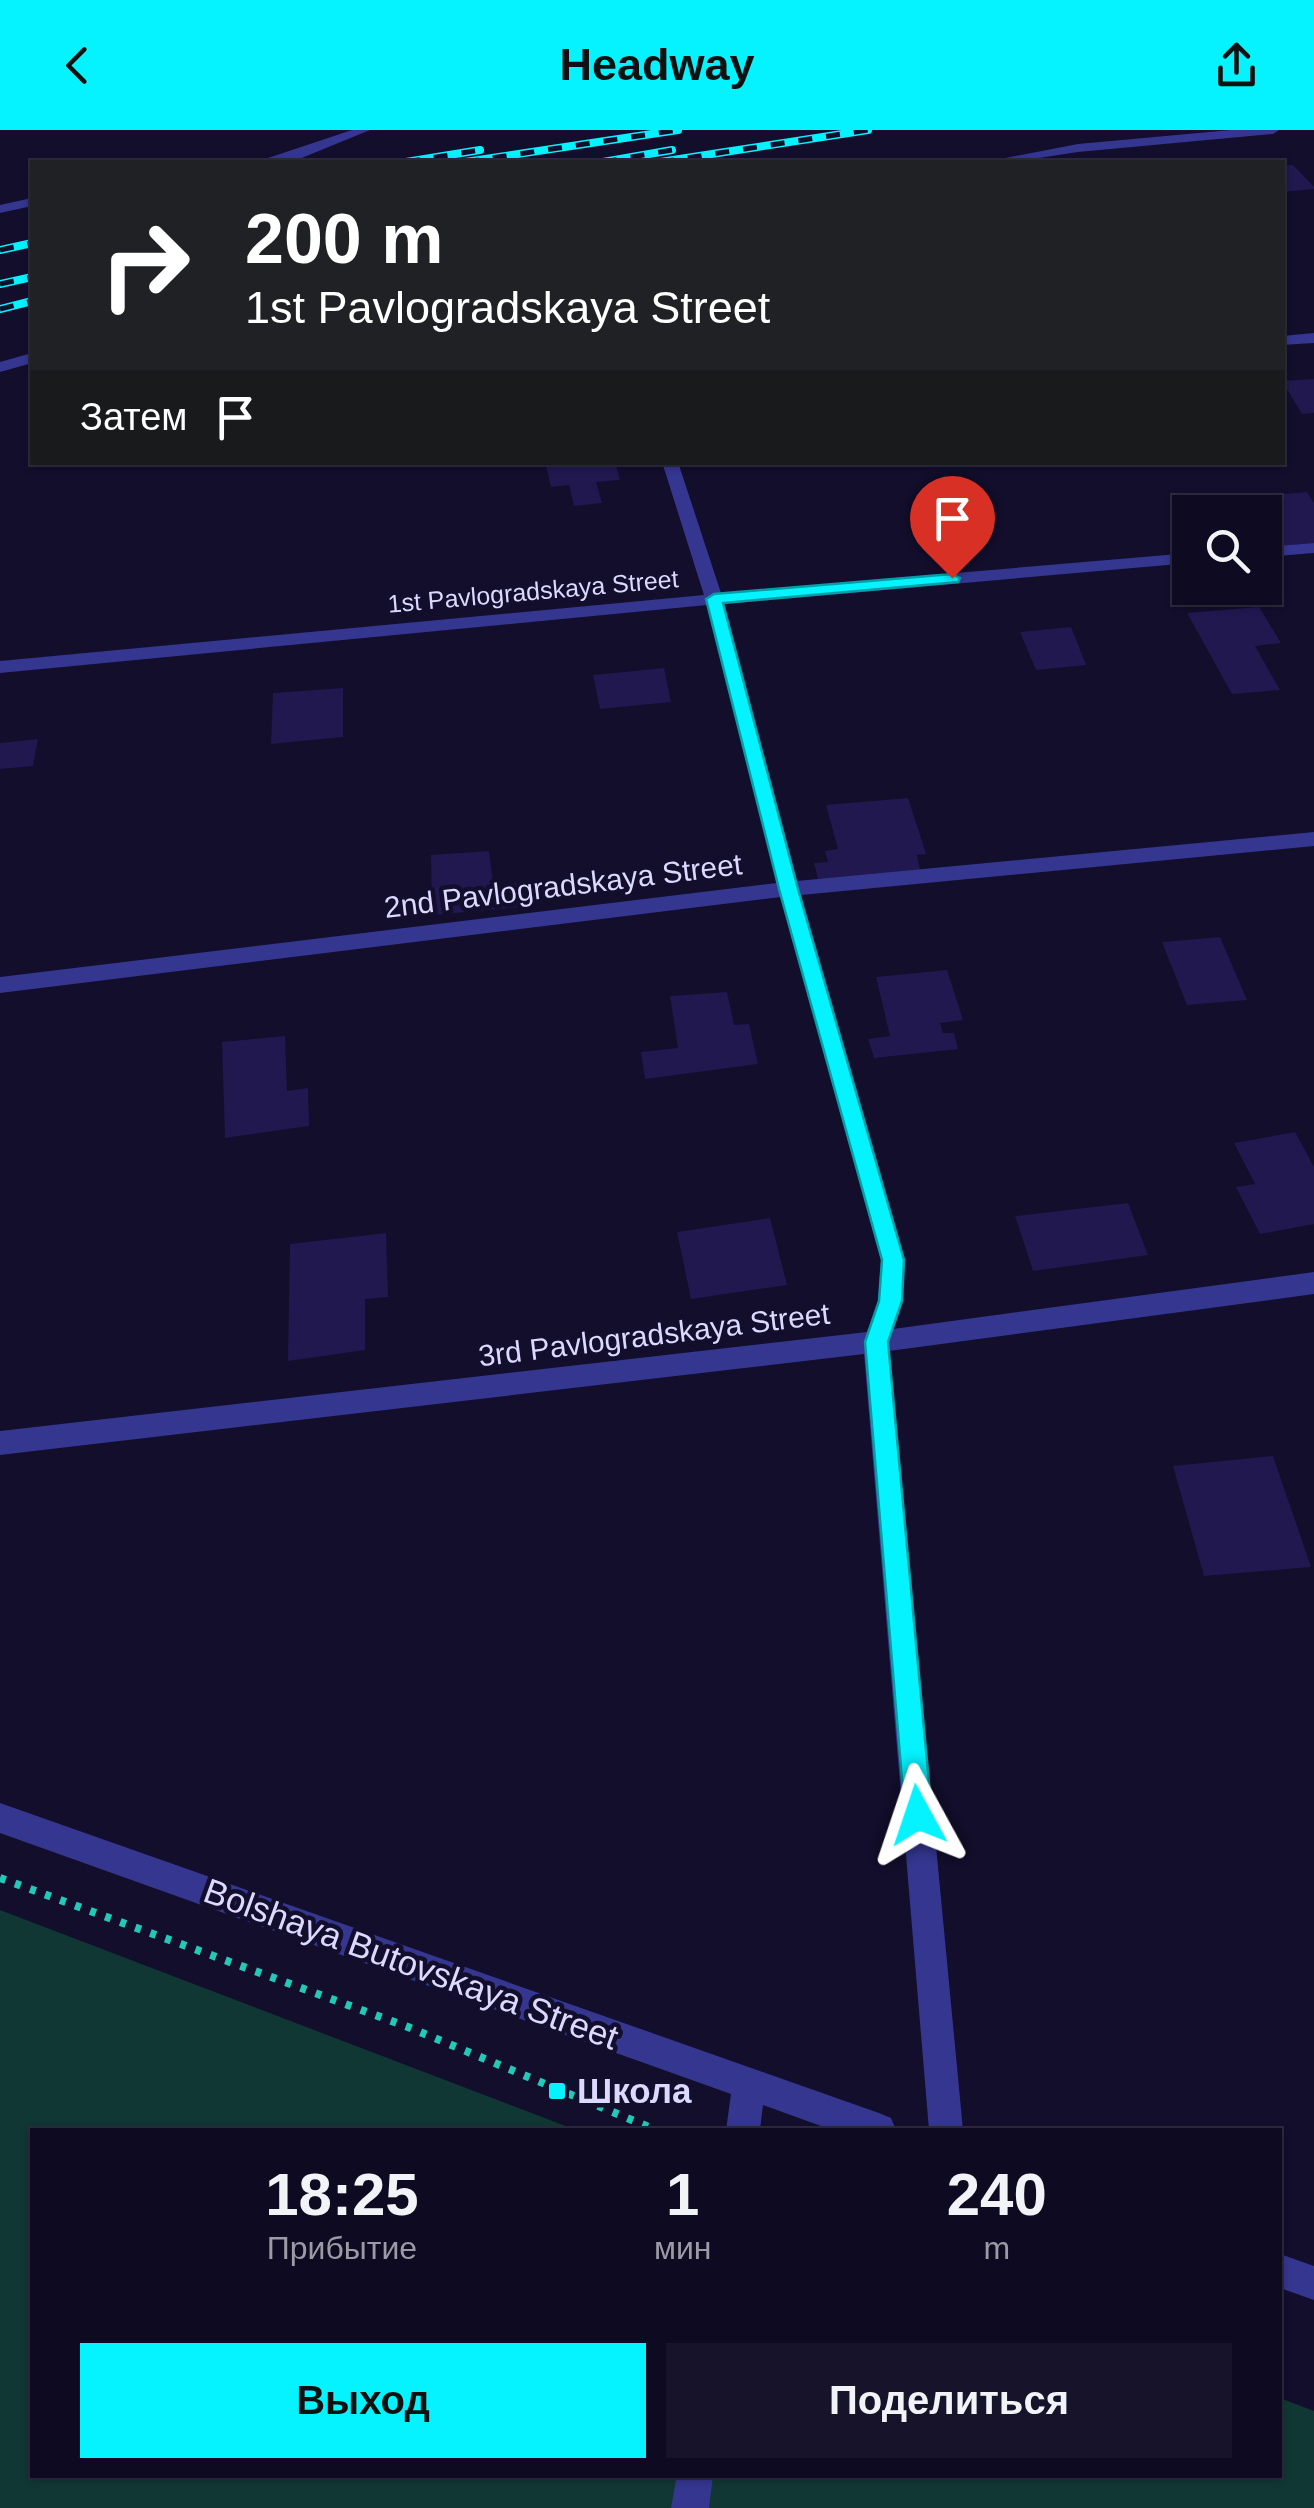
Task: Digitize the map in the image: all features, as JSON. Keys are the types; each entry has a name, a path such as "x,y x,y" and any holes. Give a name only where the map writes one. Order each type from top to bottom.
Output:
{"street":[{"path":"275,160 364,130"},
{"path":"1004,160 1078,148 1273,130"},
{"path":"0,209 30,202"},
{"path":"1285,341 1314,338"},
{"path":"0,366 30,358"},
{"path":"671,465 714,599 789,889 893,1260 890,1301 876,1342 946,2128"},
{"path":"1282,551 1314,548"},
{"name":"1st Pavlogradskaya Street","path":"0,667 1172,560"},
{"name":"2nd Pavlogradskaya Street","path":"0,985 789,889 1314,839"},
{"name":"3rd Pavlogradskaya Street","path":"0,1443 876,1342 1314,1283"},
{"name":"Bolshaya Butovskaya Street","path":"0,1818 872,2128"},
{"path":"743,2128 749,2084"},
{"path":"1282,2272 1314,2283"},
{"path":"690,2508 694,2478"}],"path":[{"path":"0,1878 408,2027 651,2128"}],"green space":[{"path":"0,1910 571,2128 30,2128 30,2478 1282,2478 1282,2399 1314,2411 1314,2508 0,2508"}],"building":[{"path":"1293,165 1314,189 1285,192 1285,166"},
{"path":"1314,379 1314,413 1302,414 1285,381"},
{"path":"546,465 616,465 620,480 596,482 602,503 574,506 569,485 551,487"},
{"path":"1307,492 1314,503 1314,543 1282,546 1282,495 1273,495"},
{"path":"1259,607 1281,643 1255,646 1280,690 1232,694 1187,613"},
{"path":"1071,627 1086,665 1036,670 1020,632"},
{"path":"664,668 671,702 600,709 593,675"},
{"path":"343,688 343,737 271,744 273,693"},
{"path":"38,739 33,766 0,769 0,743"},
{"path":"908,798 926,854 917,855 921,875 819,883 814,863 828,862 825,851 838,849 826,805"},
{"path":"489,851 493,884 531,882 533,906 432,915 431,855"},
{"path":"1220,937 1247,1000 1187,1005 1162,942"},
{"path":"947,970 963,1020 940,1023 943,1033 954,1033 958,1049 874,1058 868,1039 890,1036 876,977"},
{"path":"727,992 734,1025 749,1024 758,1064 645,1079 641,1052 678,1048 670,996"},
{"path":"285,1036 287,1091 308,1088 309,1126 225,1138 222,1042"},
{"path":"1295,1132 1314,1167 1314,1224 1260,1234 1236,1187 1255,1184 1234,1143"},
{"path":"1128,1203 1148,1255 1033,1271 1015,1216"},
{"path":"770,1218 787,1285 691,1299 677,1232"},
{"path":"386,1233 388,1297 365,1299 365,1350 288,1361 290,1244"},
{"path":"1273,1456 1311,1567 1204,1576 1173,1466"}],"railway":[{"path":"478,160 678,130"},
{"path":"673,160 868,130"},
{"path":"418,160 480,150"},
{"path":"614,160 672,150"},
{"path":"0,250 30,243"},
{"path":"0,284 30,277"},
{"path":"0,309 30,302"}],"place":[{"name":"Школа","path":"557,2091"}],"route":[{"path":"918,1815 876,1342 890,1301 893,1260 789,889 714,599 952,578"}]}
